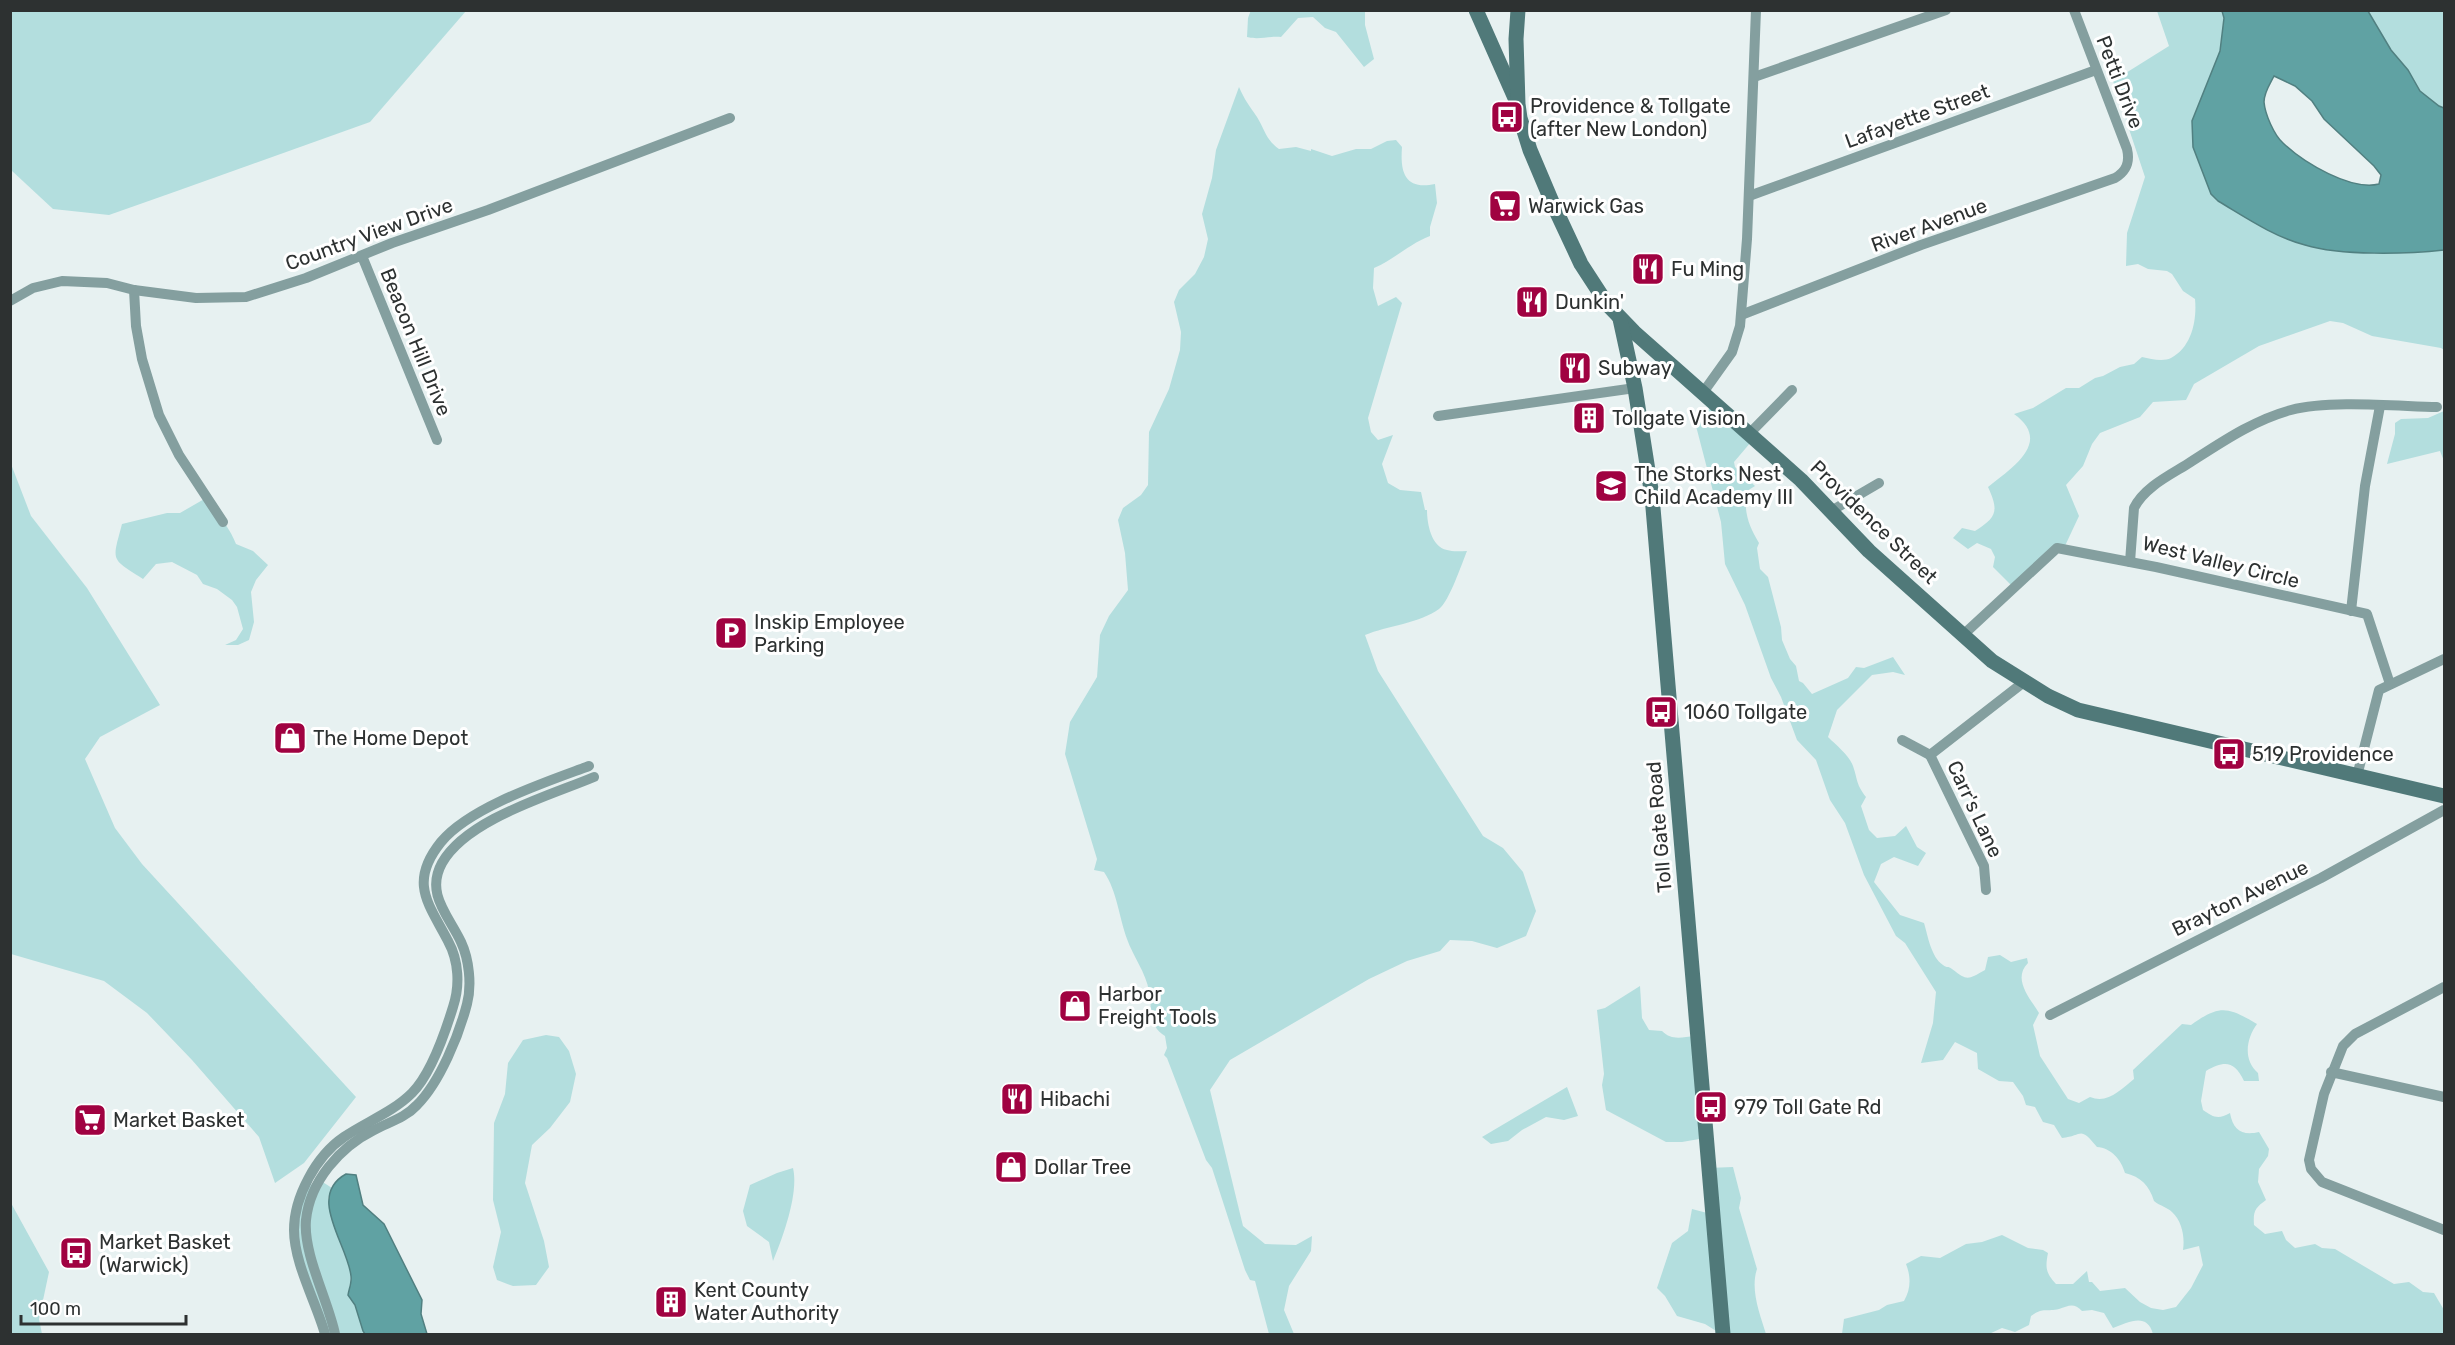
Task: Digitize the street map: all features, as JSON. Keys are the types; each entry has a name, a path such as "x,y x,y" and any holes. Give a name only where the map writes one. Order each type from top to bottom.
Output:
{"main road":[{"path":"1476,10 1518,104"},
{"name":"Providence Street","path":"1518,10 1518,104 1530,150 1581,264 1607,304 1620,319 1702,394 1801,480 1869,551 1992,661 2024,682 2078,710 2445,796"},
{"name":"Toll Gate Road","path":"1620,319 1635,388 1653,506 1723,1335"}],"street":[{"path":"1702,394 1732,352 1738,335 1741,315 1749,196 1756,10"},
{"path":"1754,78 1946,10"},
{"name":"Petti Drive","path":"2074,10 2127,149 2126,168"},
{"name":"Lafayette Street","path":"1749,196 2096,70"},
{"name":"Country View Drive","path":"10,301 33,288 62,281 107,283 134,290 196,298 246,297 296,282 392,243 488,210 730,118"},
{"name":"River Avenue","path":"1741,315 1921,245 2115,178 2124,173 2126,168"},
{"name":"Beacon Hill Drive","path":"362,256 437,440"},
{"path":"134,290 136,326 142,359 159,415 179,455 223,522"},
{"path":"1438,416 1635,388"},
{"path":"1749,434 1792,390"},
{"name":"West Valley Circle","path":"2351,611 2130,562 2134,508 2147,491 2213,448 2271,416 2293,409 2343,405 2437,407"},
{"path":"2380,406 2365,486 2351,611 2367,614 2390,684"},
{"path":"1831,511 1879,483"},
{"path":"1964,635 2057,548 2130,562"},
{"path":"2357,776 2379,690 2445,659"},
{"name":"Carr's Lane","path":"1986,890 1984,866 1930,755 2024,682"},
{"path":"1902,740 1930,755"},
{"path":"325,1335 298,1253 294,1231 297,1205 305,1186 334,1145 398,1106 421,1082 450,1015 457,993 458,977 449,942 435,921 424,896 425,878 430,861 440,843 471,816 532,788 589,766"},
{"path":"335,1335 308,1242 306,1222 316,1187 342,1151 374,1130 406,1115 417,1106 430,1090 444,1062 467,1003 470,985 464,949 440,908 437,894 436,885 442,863 458,843 477,828 594,777"},
{"name":"Brayton Avenue","path":"2050,1015 2180,947 2321,878 2445,810"},
{"path":"2445,987 2355,1034 2343,1047 2324,1094 2309,1156 2310,1165 2315,1174 2328,1185 2445,1230"},
{"path":"2331,1072 2445,1097"}],"shaded area":[{"path":"11,10 466,11 370,122 109,215 53,209 11,170"},
{"path":"1251,10 1365,11 1365,25 1374,59 1364,67 1336,32 1325,28 1313,17 1298,18 1281,37 1247,37"},
{"path":"2157,11 2222,11 2224,18 2220,51 2192,121 2211,194 2218,201 2260,226 2305,245 2337,251 2374,253 2444,250 2444,350 2372,336 2343,323 2330,321 2259,346 2194,384 2186,400 2153,402 2140,417 2100,433 2092,444 2083,466 2066,485 2079,516 2064,548 2011,585 1993,567 1995,557 1991,549 1977,543 1968,549 1953,538 1962,528 1975,531 1988,522 1995,508 1988,487 2008,472 2025,454 2030,435 2025,424 2014,414 2033,408 2066,388 2079,388 2120,367 2134,364 2142,357 2161,360 2171,358 2184,347 2192,332 2195,299 2183,291 2172,274 2167,271 2148,269 2138,264 2126,266 2127,233 2145,177 2113,81 2169,46"},
{"path":"2222,11 2368,11 2391,50 2408,70 2420,91 2444,108 2444,250 2393,253 2320,249 2282,237 2260,226 2218,201 2211,194 2193,147 2192,121 2220,51 2224,18","holes":["2274,76 2295,86 2312,101 2324,119 2374,166 2381,175 2379,184 2355,183 2328,174 2292,151 2280,139 2273,130 2266,112 2265,95"]},
{"path":"2368,11 2444,11 2444,108 2420,91 2408,70 2391,50"},
{"path":"1239,87 1268,138 1279,149 1296,147 1332,156 1356,149 1371,149 1387,141 1396,140 1402,147 1402,165 1406,178 1417,184 1435,184 1437,203 1430,227 1430,236 1374,268 1373,288 1378,306 1396,297 1402,303 1368,418 1371,432 1378,440 1393,435 1382,464 1388,483 1400,490 1421,492 1431,534 1437,544 1449,551 1467,551 1451,591 1439,609 1423,618 1365,635 1378,671 1483,836 1503,848 1523,872 1536,911 1526,936 1497,948 1472,941 1450,940 1440,951 1407,961 1369,979 1230,1060 1210,1090 1243,1226 1265,1244 1296,1245 1312,1236 1311,1251 1289,1286 1284,1310 1294,1334 1269,1334 1255,1281 1250,1280 1245,1270 1212,1168 1206,1160 1164,1055 1167,1048 1165,1036 1153,1021 1147,984 1127,939 1112,887 1104,872 1094,870 1097,859 1065,754 1070,722 1097,677 1100,635 1109,616 1128,590 1125,553 1118,520 1123,508 1141,495 1148,485 1149,432 1169,389 1180,350 1181,332 1174,302 1179,290 1195,274 1204,257 1208,239 1202,214 1212,178 1216,150"},
{"path":"1712,405 1751,442 1734,462 1735,467 1755,486 1747,491 1748,518 1759,543 1757,548 1760,569 1768,577 1781,627 1782,640 1790,659 1796,666 1799,681 1812,694 1848,678 1856,667 1864,668 1893,657 1905,675 1893,672 1872,675 1837,710 1828,737 1846,754 1853,766 1859,785 1866,797 1861,806 1869,830 1877,838 1895,836 1906,826 1917,847 1926,853 1918,866 1894,857 1881,864 1874,882 1900,915 1924,923 1936,957 1961,976 1968,978 1985,970 1988,957 2000,955 2011,962 2027,958 2028,963 2022,975 2022,982 2027,995 2039,1013 2033,1025 2040,1056 2068,1099 2079,1103 2090,1097 2102,1099 2119,1091 2134,1079 2133,1070 2182,1024 2191,1025 2209,1014 2224,1010 2239,1014 2257,1024 2250,1036 2248,1056 2258,1073 2259,1081 2244,1081 2232,1066 2218,1065 2206,1071 2201,1101 2203,1110 2213,1116 2219,1117 2230,1113 2233,1124 2239,1130 2248,1133 2259,1132 2269,1149 2268,1156 2259,1169 2258,1182 2266,1200 2256,1210 2254,1225 2265,1234 2282,1231 2286,1240 2295,1248 2315,1244 2322,1248 2335,1249 2394,1284 2409,1282 2423,1292 2434,1293 2444,1310 2444,1334 2153,1334 2150,1327 2142,1321 2131,1321 2113,1328 2104,1313 2092,1310 2082,1311 2076,1306 2071,1306 2039,1312 2031,1316 2029,1325 2015,1332 2002,1328 1989,1334 1842,1334 1844,1319 1904,1301 1909,1283 1906,1264 1921,1256 1940,1258 1966,1244 1982,1242 2002,1235 2028,1248 2048,1253 2047,1270 2056,1284 2073,1284 2087,1271 2089,1282 2092,1282 2100,1291 2125,1288 2140,1302 2151,1308 2163,1310 2176,1307 2191,1288 2203,1265 2199,1246 2183,1250 2184,1240 2178,1220 2170,1210 2154,1201 2144,1182 2125,1173 2115,1155 2097,1147 2084,1134 2062,1138 2054,1125 2043,1122 2035,1107 2026,1105 2023,1096 2013,1082 1999,1081 1978,1069 1977,1053 1955,1042 1943,1060 1921,1063 1933,1023 1936,992 1905,943 1896,936 1864,875 1845,823 1830,800 1816,760 1797,740 1781,697 1771,678 1745,605 1725,564 1721,522 1696,426"},
{"path":"2444,411 2444,461 2440,451 2387,464 2395,434 2395,423 2401,419 2428,418"},
{"path":"11,464 31,516 87,588 160,705 100,737 85,759 115,828 142,864 356,1097 304,1163 275,1183 259,1137 192,1060 147,1013 104,981 11,954"},
{"path":"206,498 236,544 253,551 268,565 256,580 251,592 254,622 249,640 238,645 225,645 236,640 243,629 237,607 232,600 217,589 203,584 197,575 172,562 156,564 143,579 124,567 116,558 116,546 122,524 167,513 180,513"},
{"path":"1640,986 1642,1018 1649,1030 1662,1031 1673,1037 1695,1036 1705,1138 1666,1142 1606,1110 1597,1010 1605,1008"},
{"path":"546,1035 559,1037 569,1051 576,1074 570,1102 550,1128 532,1145 525,1183 544,1241 549,1267 536,1285 513,1286 497,1280 493,1267 501,1232 493,1200 494,1123 505,1094 508,1063 523,1040"},
{"path":"1567,1087 1578,1116 1564,1120 1546,1117 1522,1130 1508,1141 1491,1144 1482,1137"},
{"path":"1733,1167 1741,1198 1739,1208 1757,1269 1755,1294 1766,1334 1721,1334 1705,1324 1677,1316 1665,1296 1657,1288 1672,1243 1688,1231 1692,1209 1711,1214 1708,1168"},
{"path":"793,1168 792,1202 773,1261 769,1242 747,1226 743,1211 750,1185"},
{"path":"346,1174 356,1175 363,1205 384,1224 422,1300 421,1314 427,1334 365,1334 363,1331 355,1305 348,1295 351,1276 329,1208 329,1195 335,1183"},
{"path":"318,1179 332,1188 328,1198 352,1271 348,1295 355,1305 365,1334 326,1334 306,1276 298,1231 299,1211 305,1193"},
{"path":"11,1203 49,1272 39,1319 42,1334 11,1334"}],"place":[{"name":"Providence & Tollgate (after New London)","path":"1507,117"},
{"name":"Warwick Gas","path":"1505,206"},
{"name":"Fu Ming","path":"1648,269"},
{"name":"Dunkin'","path":"1532,302"},
{"name":"Subway","path":"1575,368"},
{"name":"Tollgate Vision","path":"1589,418"},
{"name":"The Storks Nest Child Academy III","path":"1611,486"},
{"name":"Inskip Employee Parking","path":"731,633"},
{"name":"1060 Tollgate","path":"1661,712"},
{"name":"The Home Depot","path":"290,738"},
{"name":"519 Providence","path":"2229,754"},
{"name":"Harbor Freight Tools","path":"1075,1006"},
{"name":"Hibachi","path":"1017,1099"},
{"name":"979 Toll Gate Rd","path":"1711,1107"},
{"name":"Market Basket","path":"90,1120"},
{"name":"Dollar Tree","path":"1011,1167"},
{"name":"Market Basket (Warwick)","path":"76,1253"},
{"name":"Kent County Water Authority","path":"671,1302"}]}
